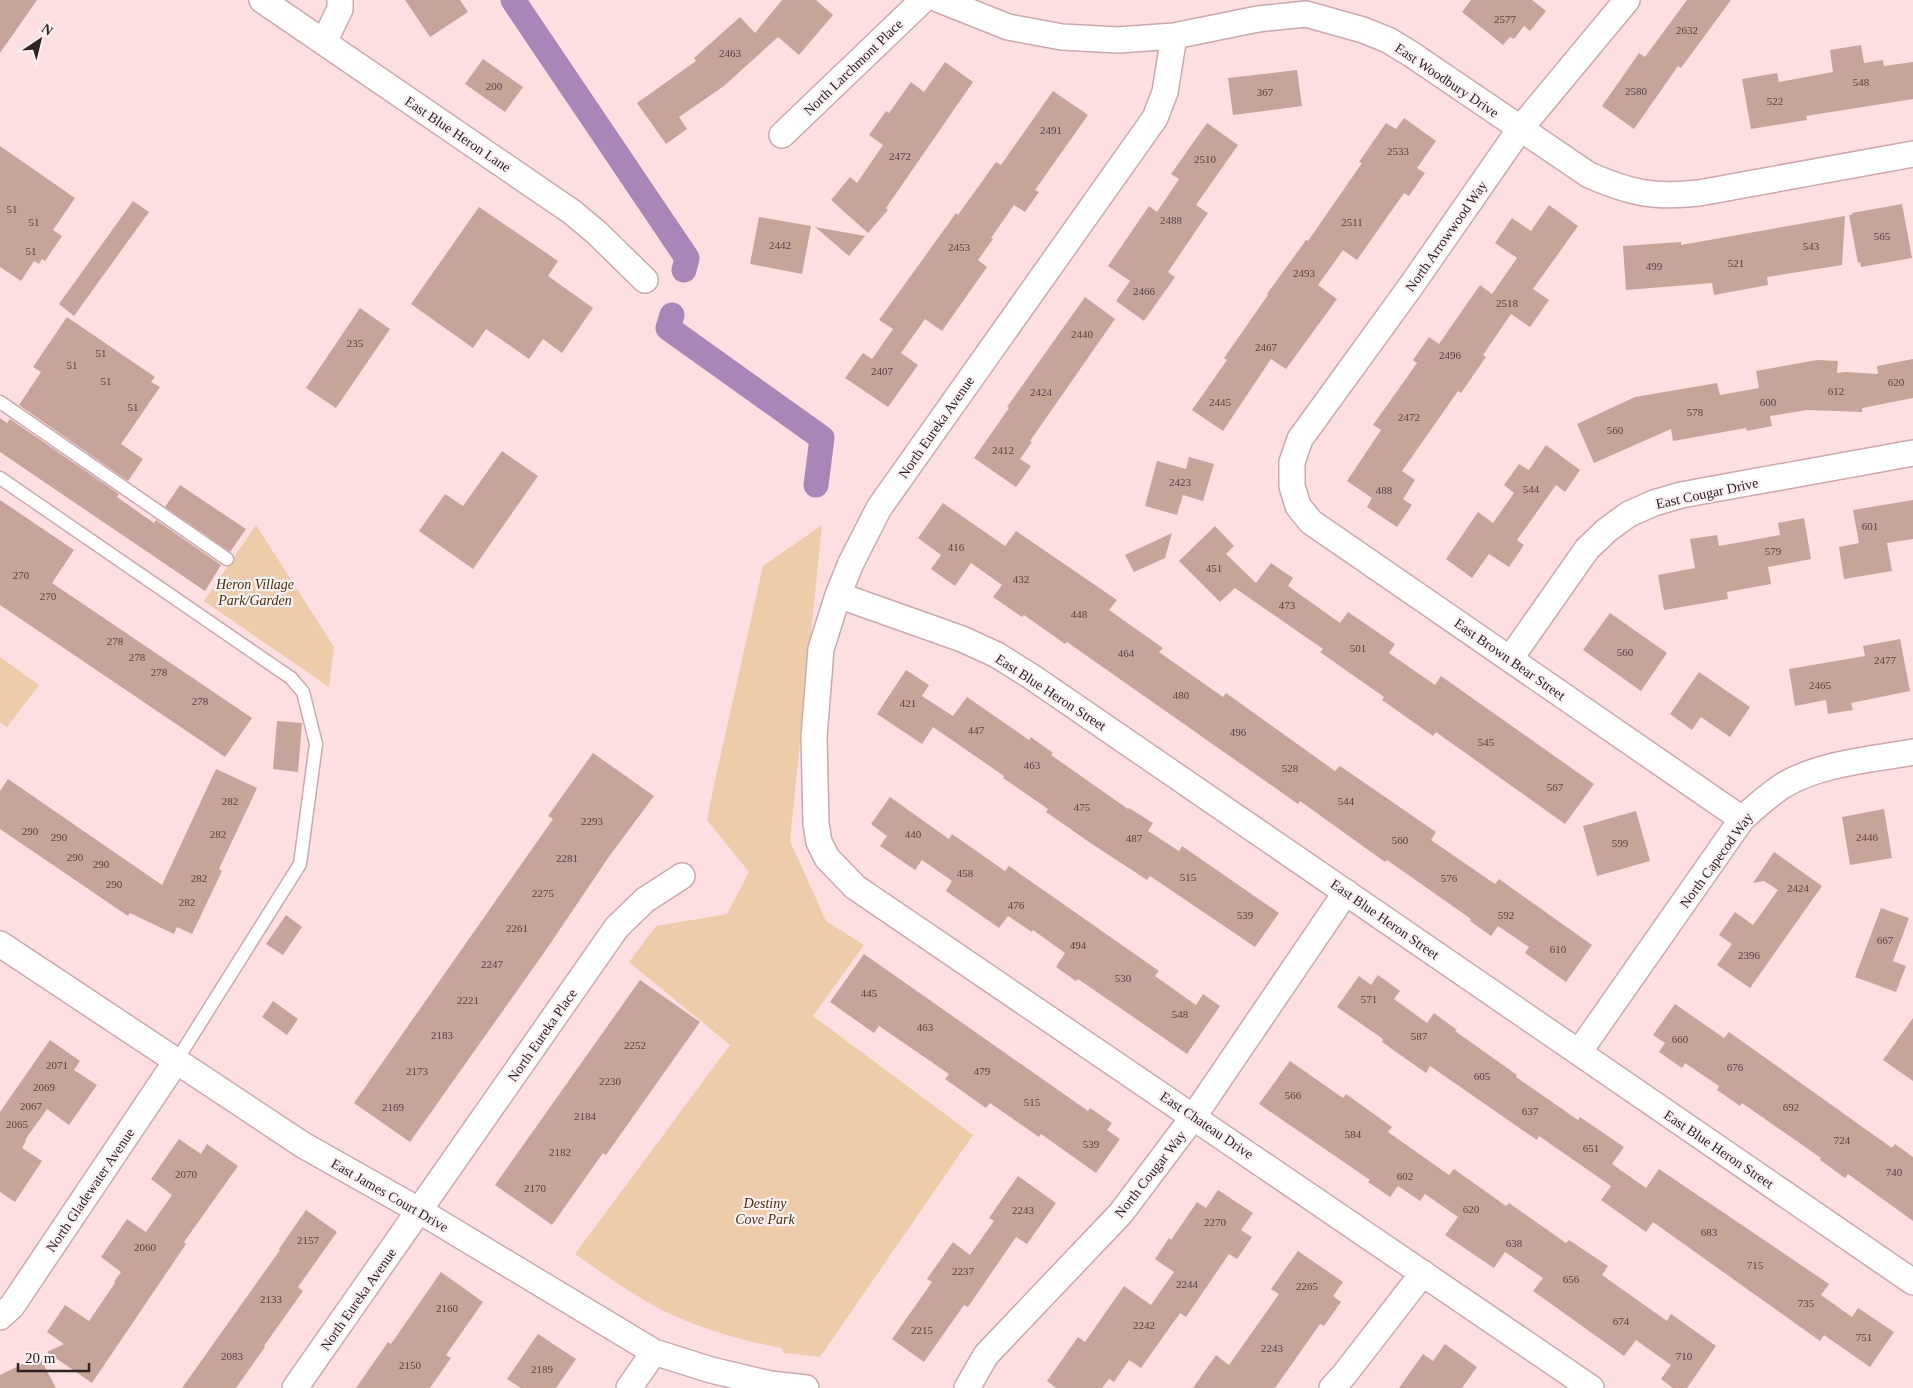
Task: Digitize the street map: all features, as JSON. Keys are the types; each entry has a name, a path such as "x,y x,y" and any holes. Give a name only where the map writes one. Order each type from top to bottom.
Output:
{"street":[{"name":"East Blue Heron Lane","path":"262,0 572,212 597,233 645,280"},
{"path":"324,42 340,9 340,0"},
{"name":"North Larchmont Place","path":"782,135 923,0"},
{"name":"East Woodbury Drive","path":"940,0 1008,26 1062,37 1118,40 1174,36 1306,7 1388,40 1590,175 1615,187 1642,194 1670,196 1699,193 1913,154"},
{"name":"North Arrowwood Way","path":"1292,486 1292,462 1300,439 1411,286 1520,129 1627,0"},
{"name":"North Eureka Avenue","path":"827,858 819,842 816,824 814,737 822,649 838,595 850,563 879,508 1155,118 1165,92 1174,36"},
{"name":"East Cougar Drive","path":"1510,659 1587,549 1607,530 1629,514 1654,503 1681,495 1913,453"},
{"name":"East Brown Bear Street","path":"1292,486 1298,506 1311,522 1742,819"},
{"name":"East Blue Heron Street","path":"838,595 962,639 997,655 1032,677 1913,1282"},
{"name":"North Capecod Way","path":"1579,1052 1742,819 1762,800 1785,785 1810,773 1836,766 1913,752"},
{"name":"East Chateau Drive","path":"827,858 854,887 1194,1116 1591,1388"},
{"name":"North Eureka Place","path":"420,1211 617,927 645,900 682,876"},
{"name":"North Cougar Way","path":"967,1388 986,1355 1121,1213 1194,1116 1346,892"},
{"name":"East James Court Drive","path":"0,944 303,1145 420,1211 654,1352 712,1370 770,1384 806,1388"},
{"name":"North Gladewater Avenue","path":"0,1317 12,1306 177,1060"},
{"name":"North Eureka Avenue","path":"295,1388 420,1211"},
{"path":"1332,1388 1422,1273"},
{"path":"629,1388 654,1352"}],"lane":[{"path":"0,402 227,559"},
{"path":"0,478 291,678 303,692 316,744 300,864 177,1060"}],"green space":[{"name":"Heron Village Park/Garden","path":"256,525 334,647 329,687 204,601"},
{"name":"Destiny Cove Park","path":"822,525 790,841 826,921 864,945 813,1016 973,1135 820,1357 784,1353 781,1348 729,1335 677,1317 612,1280 575,1254 730,1045 629,962 656,926 727,914 749,872 707,820 714,785 763,566"},
{"path":"0,657 39,685 7,727 0,722"}],"building":[{"path":"0,0 37,0 0,53"},
{"path":"405,0 460,0 468,12 430,37"},
{"path":"782,0 816,0 833,15 799,55 778,37 724,86 679,117 687,129 666,144 637,103 696,61 694,58 740,17 755,33"},
{"path":"1471,0 1532,0 1546,11 1530,31 1524,26 1514,39 1510,37 1503,45 1462,12"},
{"path":"1687,0 1731,0 1681,68 1678,66 1634,129 1602,106 1639,53 1645,57"},
{"path":"1861,45 1864,63 1883,60 1884,66 1913,62 1913,99 1806,116 1807,120 1751,129 1742,79 1777,73 1779,82 1833,72 1830,50"},
{"path":"483,59 523,87 505,112 465,84"},
{"path":"945,62 973,82 886,208 888,210 868,233 831,200 850,177 857,183 883,145 869,135 886,111 889,113 911,82 924,92"},
{"path":"1297,70 1302,106 1233,115 1228,78"},
{"path":"1053,91 1088,115 1035,190 1039,192 1025,212 1014,205 991,238 993,239 978,260 987,267 942,331 925,319 901,353 918,365 888,407 845,378 863,353 872,359 893,329 879,320 956,213 958,215 996,162 1001,165"},
{"path":"1404,118 1436,141 1417,168 1425,173 1409,196 1404,193 1357,260 1343,250 1318,285 1337,299 1286,369 1271,359 1223,431 1192,410 1227,360 1224,358 1267,294 1306,240 1308,241 1362,163 1359,162 1386,123 1396,129"},
{"path":"1207,123 1238,145 1196,205 1208,213 1168,272 1175,277 1144,321 1116,301 1130,281 1108,266 1149,206 1157,212 1179,179 1171,174"},
{"path":"0,146 75,198 53,230 62,236 45,261 42,259 39,264 34,261 21,281 0,267"},
{"path":"133,201 149,212 74,316 59,304"},
{"path":"1902,204 1912,258 1861,267 1860,262 1858,263 1849,215"},
{"path":"1549,205 1578,226 1533,289 1549,300 1530,327 1511,314 1483,355 1486,357 1461,393 1458,391 1402,471 1415,480 1403,499 1412,505 1397,527 1367,507 1372,498 1347,481 1381,430 1373,425 1417,363 1413,360 1429,337 1439,344 1480,285 1492,294 1517,258 1495,243 1512,218 1531,231"},
{"path":"479,207 558,261 548,276 593,308 562,353 543,339 529,359 486,329 473,348 411,304"},
{"path":"1845,216 1842,265 1767,277 1768,285 1714,295 1712,283 1626,290 1623,246 1681,242 1681,245"},
{"path":"759,217 811,226 802,274 750,264"},
{"path":"815,227 865,236 849,256"},
{"path":"1085,297 1115,319 1030,441 1032,442 1020,459 1031,466 1016,487 974,458 1009,408 1007,407"},
{"path":"360,308 390,329 336,408 306,388"},
{"path":"67,317 155,377 151,382 160,387 121,444 143,459 128,481 19,405 41,372 33,367"},
{"path":"1913,359 1913,398 1862,408 1862,412 1807,410 1770,416 1772,426 1747,431 1746,428 1673,441 1671,429 1594,463 1577,424 1635,397 1717,383 1720,395 1759,388 1756,371 1817,360 1838,361 1837,373 1878,374 1877,366"},
{"path":"0,418 7,423 10,419 119,494 117,497 154,523 156,520 221,565 205,591 0,452"},
{"path":"1546,445 1580,470 1565,492 1556,485 1517,540 1524,545 1509,567 1489,554 1472,578 1446,559 1478,512 1493,523 1514,493 1504,485 1519,464 1529,470"},
{"path":"502,451 538,476 473,569 419,531 445,494 463,506"},
{"path":"1189,457 1214,464 1203,501 1183,495 1177,515 1145,506 1157,461 1186,469"},
{"path":"180,485 246,529 230,552 165,507"},
{"path":"0,500 74,550 52,583 252,718 225,757 0,605"},
{"path":"1913,500 1913,539 1887,543 1892,571 1844,579 1839,547 1859,543 1853,510"},
{"path":"943,503 1005,546 1016,531 1117,600 1109,610 1163,648 1159,652 1223,697 1226,693 1335,771 1340,766 1436,832 1431,840 1495,884 1499,879 1592,945 1566,982 1525,953 1529,947 1498,926 1491,936 1470,921 1471,919 1387,860 1385,862 1300,801 1298,804 1067,642 1065,644 1024,615 1022,617 993,597 1002,585 971,563 955,586 931,569 941,555 918,538"},
{"path":"1804,518 1811,559 1768,567 1771,584 1727,592 1728,599 1664,610 1658,575 1695,568 1690,539 1717,535 1719,546 1780,535 1778,523"},
{"path":"1215,526 1234,546 1226,554 1256,583 1271,563 1293,578 1288,586 1340,623 1348,612 1395,644 1389,653 1435,685 1441,676 1594,784 1565,824 1436,732 1433,736 1382,700 1384,697 1320,652 1323,649 1235,588 1220,602 1179,561"},
{"path":"1172,533 1165,558 1134,572 1125,555"},
{"path":"1610,613 1667,653 1641,691 1583,650"},
{"path":"1900,639 1910,691 1851,703 1853,710 1828,714 1826,700 1795,706 1789,669 1865,656 1863,646"},
{"path":"906,670 929,685 922,696 953,716 967,697 1029,740 1031,737 1053,753 1051,755 1128,809 1153,823 1148,831 1179,851 1182,846 1279,913 1255,947 1150,876 1147,880 1089,842 1046,812 1048,809 1003,778 1004,776 933,727 922,744 877,714"},
{"path":"1699,672 1750,707 1730,737 1701,717 1692,730 1670,714"},
{"path":"277,721 302,723 298,772 273,769"},
{"path":"593,753 654,796 608,858 548,947 410,1142 354,1103 553,819 548,816"},
{"path":"216,769 257,788 219,869 222,871 192,934 177,927 174,934 130,913 128,916 0,829 0,791 8,779 162,885"},
{"path":"890,797 949,839 952,834 1005,871 1009,866 1159,971 1155,976 1196,1005 1203,994 1220,1006 1187,1054 1078,979 1076,981 1056,967 1065,953 1033,930 1032,932 1008,916 999,928 946,891 952,881 922,860 915,870 880,846 887,836 871,824"},
{"path":"1884,809 1892,858 1850,865 1842,817"},
{"path":"1636,811 1650,861 1597,876 1583,826"},
{"path":"1774,852 1822,886 1750,988 1717,965 1732,944 1719,935 1735,912 1753,925 1778,890 1764,881 1753,883"},
{"path":"1881,908 1909,918 1893,961 1906,966 1896,992 1855,977"},
{"path":"286,915 302,927 283,955 266,944"},
{"path":"864,954 1088,1111 1090,1108 1112,1123 1107,1130 1120,1139 1096,1173 1041,1134 1039,1137 990,1103 986,1108 945,1079 949,1074 879,1026 874,1033 830,1002"},
{"path":"1378,975 1400,991 1394,999 1427,1023 1434,1013 1457,1030 1455,1031 1517,1075 1516,1077 1578,1120 1580,1117 1624,1147 1612,1164 1646,1188 1659,1169 1829,1284 1821,1295 1852,1317 1858,1308 1894,1332 1870,1367 1824,1335 1820,1341 1653,1222 1646,1232 1601,1200 1611,1186 1539,1136 1537,1140 1430,1066 1426,1073 1382,1042 1383,1039 1337,1007 1359,976 1371,985"},
{"path":"640,980 700,1022 606,1155 603,1153 552,1225 495,1185"},
{"path":"273,1001 298,1019 287,1035 262,1017"},
{"path":"1675,1004 1724,1038 1729,1032 1892,1148 1895,1144 1913,1157 1913,1221 1848,1174 1845,1178 1820,1160 1821,1158 1742,1103 1740,1106 1717,1090 1719,1086 1685,1063 1682,1068 1659,1052 1665,1043 1653,1035"},
{"path":"1913,1018 1913,1081 1883,1060"},
{"path":"50,1040 80,1061 74,1070 97,1085 69,1125 47,1109 25,1140 22,1148 42,1161 15,1202 0,1192 0,1112"},
{"path":"1290,1061 1343,1098 1346,1094 1392,1127 1388,1132 1449,1175 1454,1169 1506,1206 1509,1203 1566,1243 1569,1240 1608,1266 1602,1275 1667,1321 1671,1314 1716,1346 1687,1388 1673,1388 1661,1379 1671,1365 1636,1340 1624,1356 1533,1291 1543,1278 1505,1252 1494,1268 1445,1235 1458,1217 1425,1194 1420,1201 1398,1186 1390,1197 1368,1182 1370,1180 1259,1104"},
{"path":"179,1139 201,1154 207,1144 238,1166 184,1242 186,1244 92,1383 47,1352 64,1344 47,1332 65,1305 89,1321 115,1283 121,1272 101,1257 127,1219 146,1232 172,1195 151,1179"},
{"path":"1018,1176 1056,1203 1027,1244 1016,1237 968,1307 964,1305 924,1362 892,1339 932,1282 927,1279 953,1242 970,1255 994,1221 989,1218"},
{"path":"1218,1190 1253,1213 1241,1230 1252,1237 1237,1259 1229,1254 1186,1317 1180,1313 1141,1368 1129,1360 1114,1382 1109,1379 1102,1388 1056,1388 1047,1381 1078,1337 1085,1342 1124,1286 1151,1305 1174,1272 1155,1259 1169,1238 1171,1240 1197,1202 1206,1208"},
{"path":"306,1210 337,1232 298,1287 303,1291 265,1347 236,1388 182,1388 280,1250"},
{"path":"1298,1251 1343,1282 1333,1296 1341,1302 1324,1326 1320,1324 1275,1388 1193,1388 1216,1355 1229,1365 1279,1294 1271,1289"},
{"path":"441,1272 483,1302 446,1355 451,1358 430,1388 356,1388 388,1342 391,1344"},
{"path":"538,1334 576,1359 556,1388 521,1388 507,1379"},
{"path":"1445,1344 1477,1367 1462,1388 1399,1388 1423,1354 1433,1361"},
{"path":"39,1356 56,1388 0,1388 0,1375"}],"waterway":[{"path":"513,0 687,258 684,270"},
{"path":"672,315 668,328 822,438 816,485"}]}
